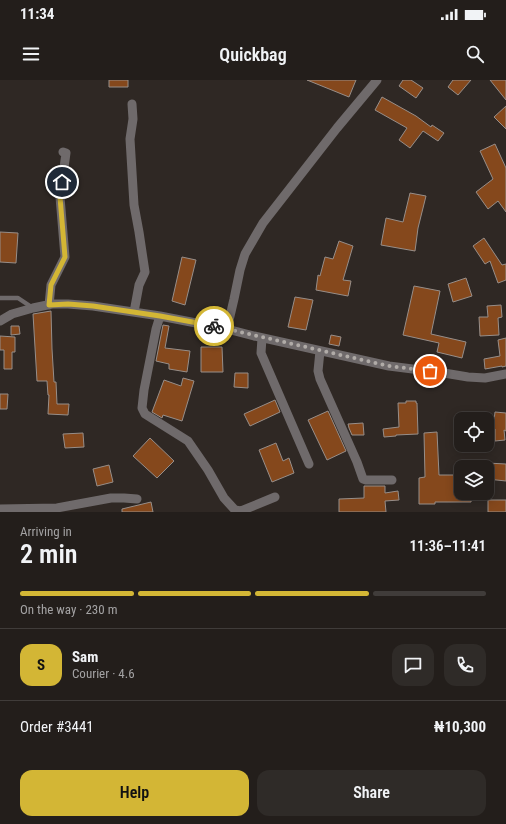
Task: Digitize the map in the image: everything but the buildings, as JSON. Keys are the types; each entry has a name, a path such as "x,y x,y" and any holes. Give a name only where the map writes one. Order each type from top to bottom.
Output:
{"street":[{"path":"227,329 245,254 263,223 337,128 377,80"},
{"path":"132,104 133,119 130,139 134,205 145,272 139,285 134,312"},
{"path":"49,305 51,285 65,257 60,197 66,153 62,152"},
{"path":"0,321 12,314 49,305 68,304 93,306 160,316 227,329 389,366 444,373 468,378 485,378 506,374"},
{"path":"160,316 154,336 142,408 146,414 188,441 208,470 224,498 234,510 241,511 275,497"},
{"path":"262,338 261,352 309,464"},
{"path":"320,351 318,371 320,379 358,462 363,479 392,480"},
{"path":"0,509 57,510 112,498 137,499"}],"lane":[{"path":"0,298 18,298 33,308"}],"way so far":[{"path":"214,326 389,366 430,371"}],"route":[{"path":"62,182 60,197 65,257 51,285 49,305 68,304 93,306 214,326"}]}
